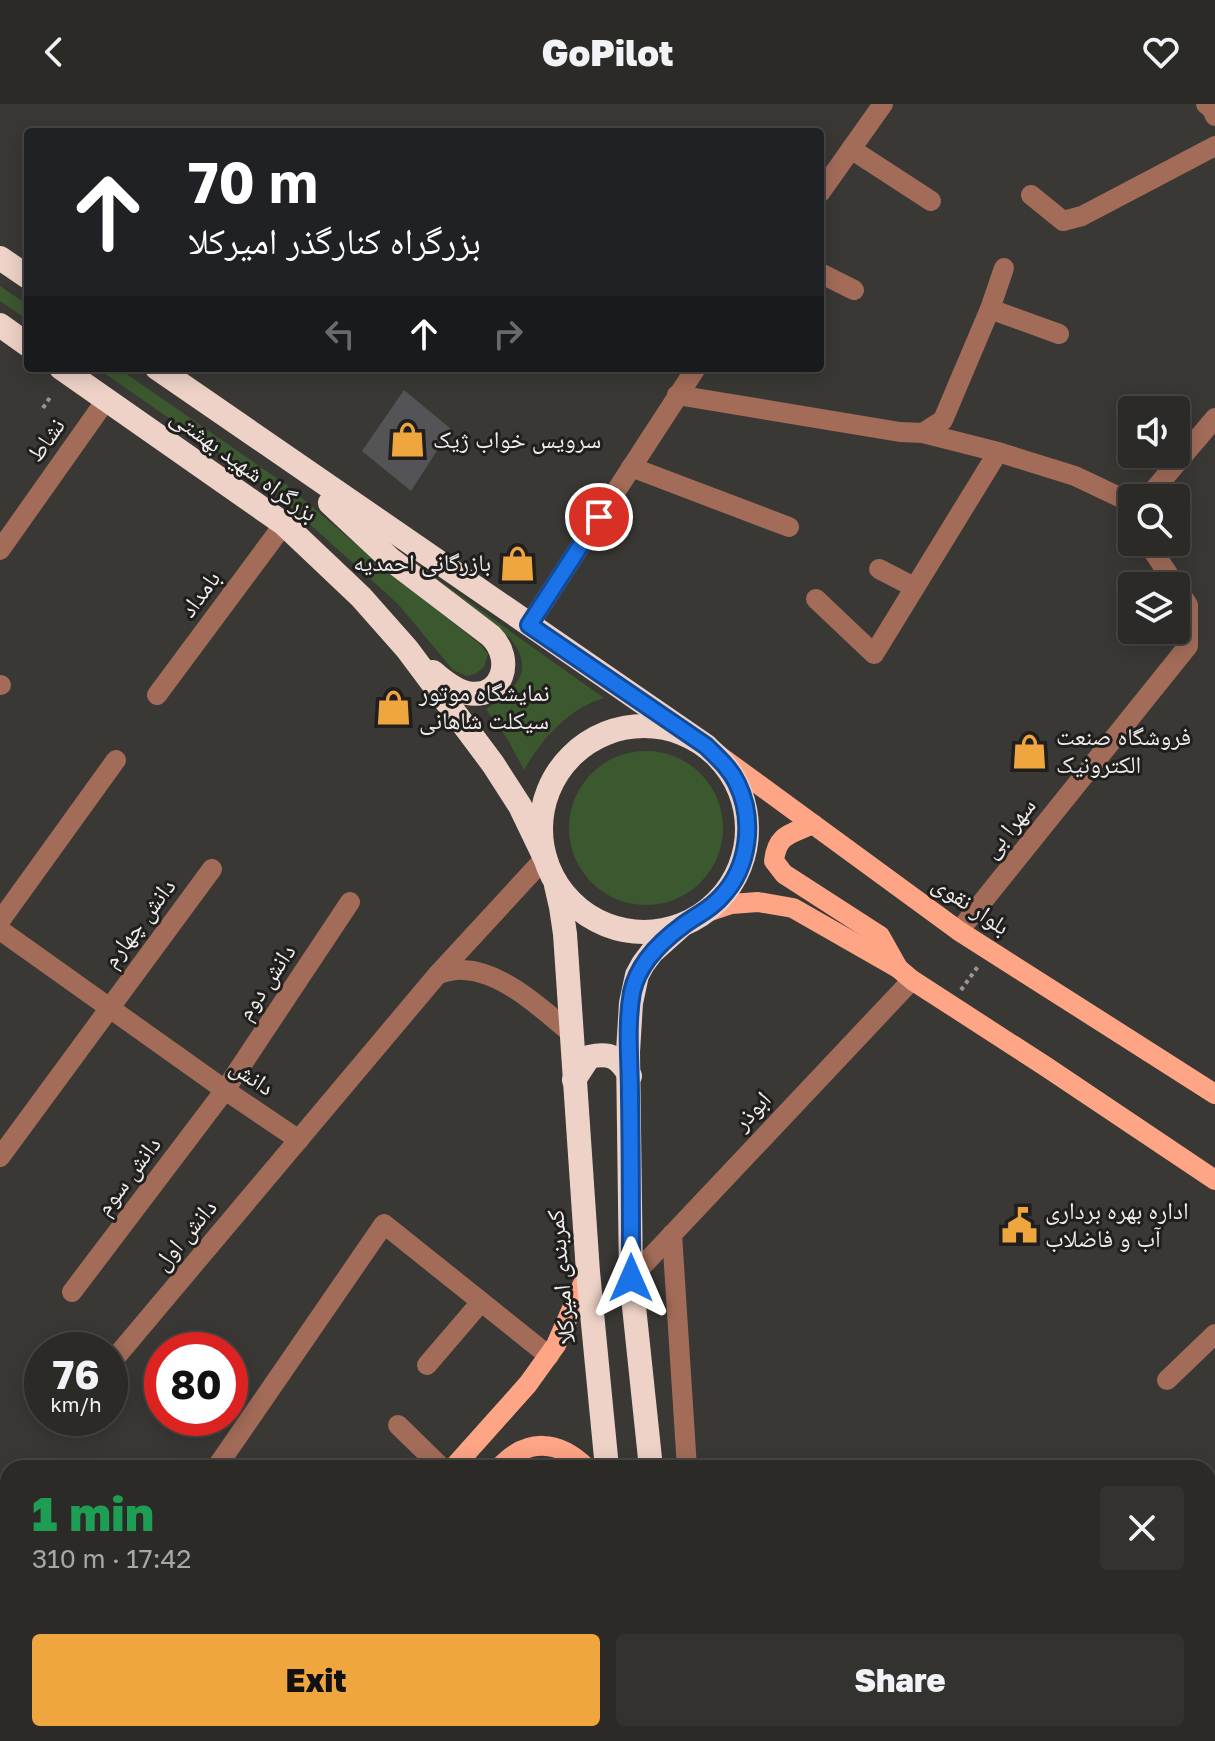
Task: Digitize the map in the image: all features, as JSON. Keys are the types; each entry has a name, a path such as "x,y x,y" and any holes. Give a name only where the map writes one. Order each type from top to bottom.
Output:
{"highway":[{"path":"0,258 24,274"},
{"path":"0,325 24,342"},
{"name":"بزرگراه شهید بهشتی","path":"67,372 284,524 351,587 407,649 508,787 545,858"},
{"name":"بزرگراه شهید بهشتی","path":"163,372 706,746"},
{"path":"275,450 385,554 491,636 498,643 505,663 498,682 490,689 470,694 438,677 407,649"},
{"path":"650,1460 631,1278 628,1052 631,1003 637,975 652,952 722,896 736,876 744,854 747,830 745,806 737,783 724,763 706,746 684,734 660,727 634,726 609,732 586,744 567,761 552,782 543,807 541,832 545,858 554,881 570,901 590,918 612,928 636,932 660,931 694,918"},
{"name":"کمربندی امیرکلا","path":"554,881 565,934 588,1272 606,1460"},
{"path":"574,1080 589,1057 602,1054 622,1062 630,1076"}],"main road":[{"name":"بلوار نقوی","path":"706,746 959,931 1215,1093"},
{"path":"813,824 785,836 776,847 774,861 784,874 880,936 905,974"},
{"path":"694,918 731,904 758,902 793,908 905,974 1215,1180"},
{"path":"460,1460 549,1356 564,1330 588,1272"},
{"path":"508,1460 515,1453 533,1446 564,1450 577,1460"}],"street":[{"path":"824,187 883,104"},
{"path":"1206,104 1215,116"},
{"path":"1031,195 1063,221 1082,216 1215,146"},
{"path":"851,149 931,201"},
{"path":"923,433 943,420 1004,268"},
{"path":"824,275 854,290"},
{"path":"990,309 1059,334"},
{"path":"529,625 693,372"},
{"path":"677,395 900,432 923,433 1075,476 1118,496"},
{"name":"نشاط","path":"0,550 106,400"},
{"path":"1159,484 1215,418"},
{"path":"816,599 874,654 998,452"},
{"path":"631,467 789,527"},
{"name":"بامداد","path":"157,695 284,524"},
{"path":"879,569 914,587"},
{"name":"سهرا بی","path":"959,931 1188,644"},
{"path":"0,921 116,760"},
{"path":"299,1140 438,974 545,858"},
{"name":"دانش چهارم","path":"0,1157 212,869"},
{"name":"دانش دوم","path":"225,1090 350,902"},
{"name":"دانش","path":"0,930 299,1140"},
{"path":"438,974 461,969 493,978 531,1001 571,1033"},
{"name":"ابوذر","path":"631,1278 905,974"},
{"name":"دانش سوم","path":"72,1292 225,1090"},
{"name":"دانش اول","path":"128,1343 299,1140"},
{"path":"222,1460 384,1224 549,1356"},
{"path":"672,1234 686,1460"},
{"path":"427,1365 481,1302"},
{"path":"1167,1380 1211,1330"},
{"path":"398,1425 434,1460"}],"path":[{"path":"43,408 51,396"},
{"path":"950,1005 990,950"}],"green space":[{"path":"0,286 24,302 24,317 0,301"},
{"path":"103,372 124,372 288,486 481,645 488,654 484,667 467,676 453,670 398,604 272,490"},
{"path":"406,557 604,698 579,709 557,726 524,770 486,709 519,679 522,661 518,650 510,638 404,560"},
{"path":"646,751 676,756 701,773 718,798 723,828 718,858 701,883 676,900 646,905 616,900 591,883 574,858 569,828 574,798 591,773 616,756"}],"building":[{"name":"سرویس خواب ژیک","path":"404,390 451,429 411,491 362,451"}],"place":[{"name":"سرویس خواب ژیک","path":"407,440"},
{"name":"بازرگانی احمدیه","path":"517,563"},
{"name":"نمایشگاه موتور سیکلت شاهانی","path":"393,707"},
{"name":"فروشگاه صنعت الکترونیک","path":"1030,751"},
{"name":"اداره بهره برداری آب و فاضلاب","path":"1019,1225"}],"route":[{"path":"599,517 529,625 706,746 724,763 737,783 745,806 747,830 744,854 736,876 722,896 652,952 637,975 633,989 628,1052 631,1278"}]}
